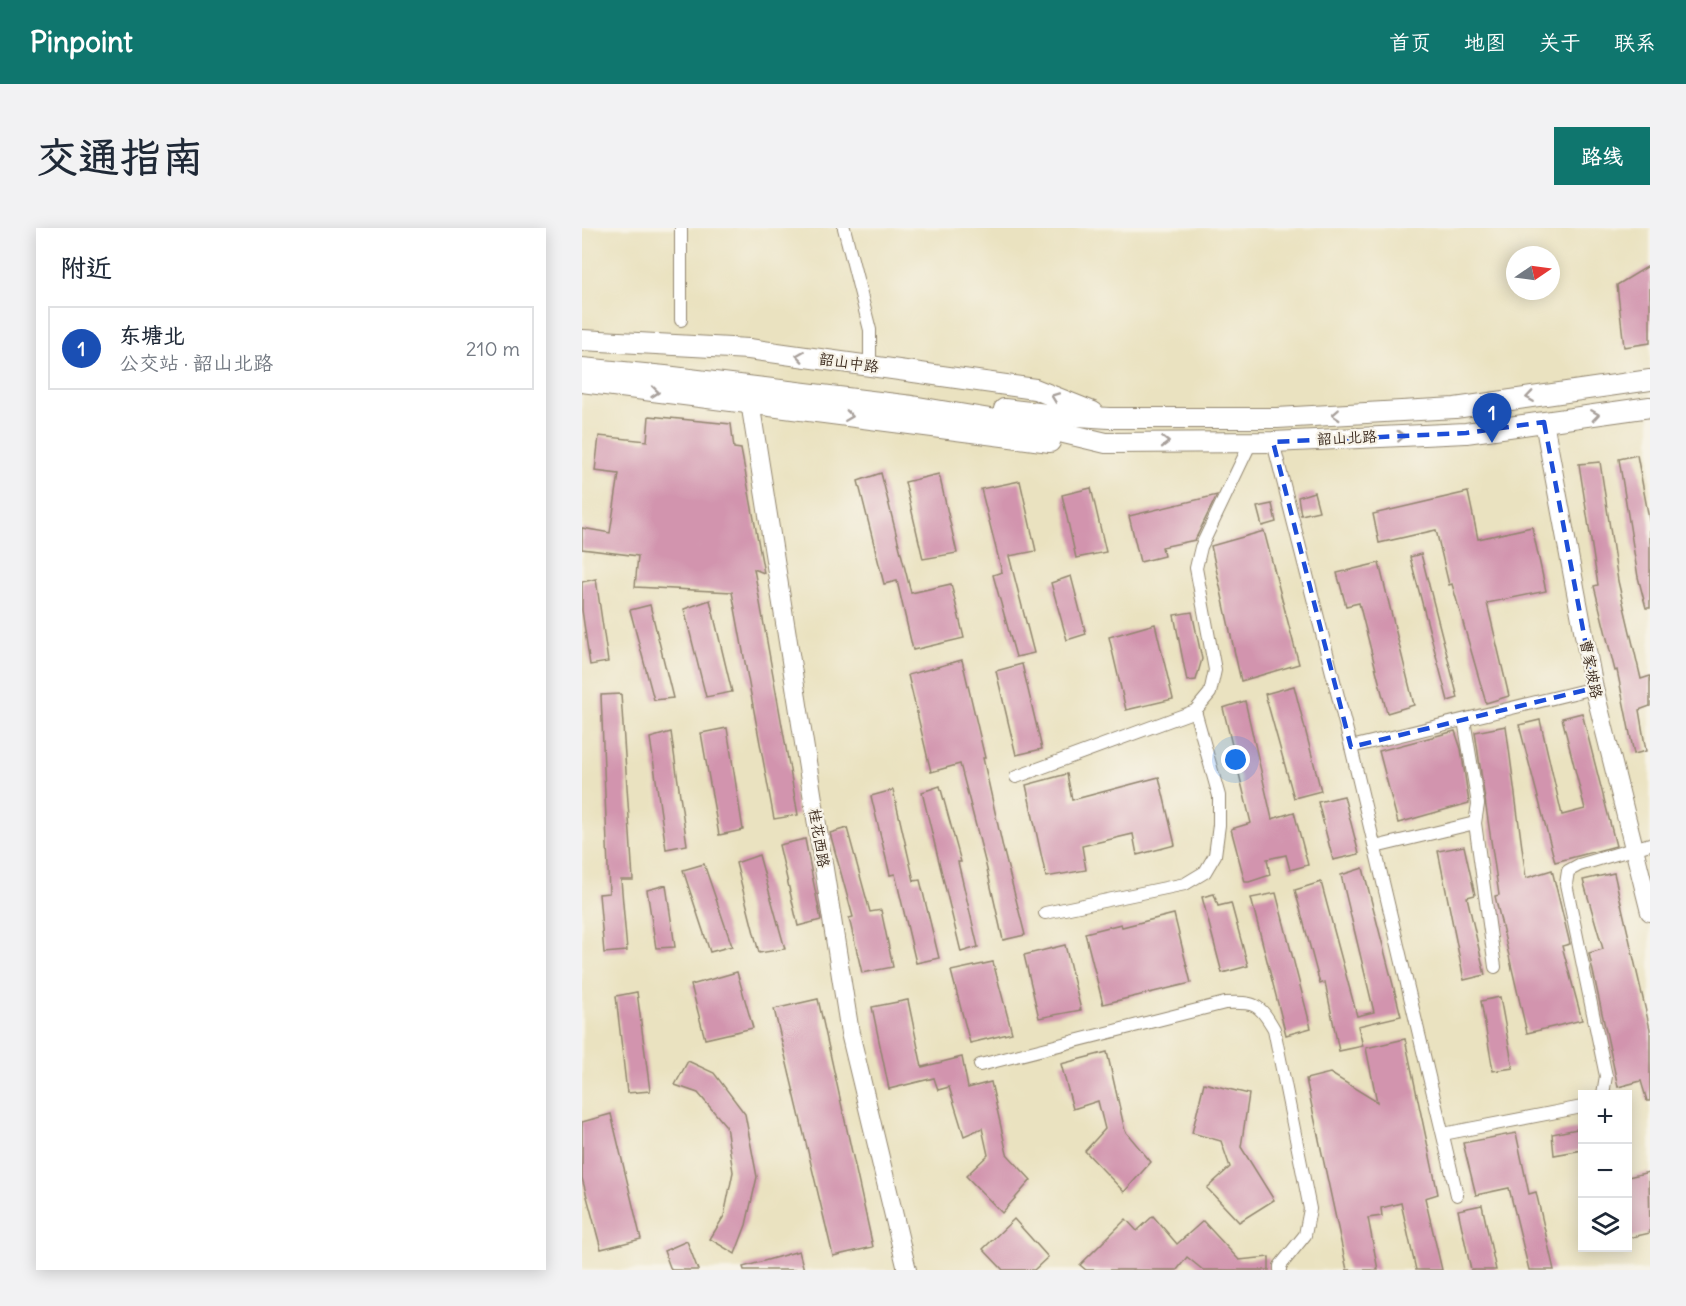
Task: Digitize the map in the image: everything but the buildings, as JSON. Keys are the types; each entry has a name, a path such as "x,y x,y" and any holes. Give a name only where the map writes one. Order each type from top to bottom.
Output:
{"main road":[{"name":"韶山中路","path":"583,345 749,349 1035,389 1109,418"},
{"name":"韶山中路","path":"583,345 678,368 1045,421"},
{"path":"582,368 677,377 1045,421"},
{"name":"韶山北路","path":"1045,421 1109,418 1278,418 1455,408 1650,380"},
{"path":"587,384 750,402 1069,444 1106,442"},
{"name":"韶山北路","path":"1045,421 1106,442 1273,442 1466,433 1650,407"}],"street":[{"path":"681,228 681,320"},
{"path":"844,228 870,330 870,366"},
{"name":"桂花西路","path":"750,402 850,1033 907,1270"},
{"name":"曹家坡路","path":"1544,422 1594,688 1642,845 1650,912"},
{"path":"1016,777 1195,711 1210,693 1215,670 1196,568 1201,547 1251,442"},
{"path":"1273,442 1351,747 1457,1195"},
{"path":"1351,747 1594,688"},
{"path":"1045,913 1185,884 1205,872 1215,855 1220,796 1195,711"},
{"path":"1464,720 1478,804 1475,823 1495,968"},
{"path":"1375,847 1475,823"},
{"path":"1604,1090 1606,1076 1566,884 1568,871 1642,845"},
{"path":"981,1065 1225,1003 1248,1002 1264,1011 1274,1029 1310,1209 1305,1235 1280,1270"},
{"path":"1443,1134 1578,1108"}],"highlighted area":[{"path":"1544,422 1594,688 1351,747 1273,442 1466,433"}],"place":[{"name":"东塘北","path":"1492,443"}]}
